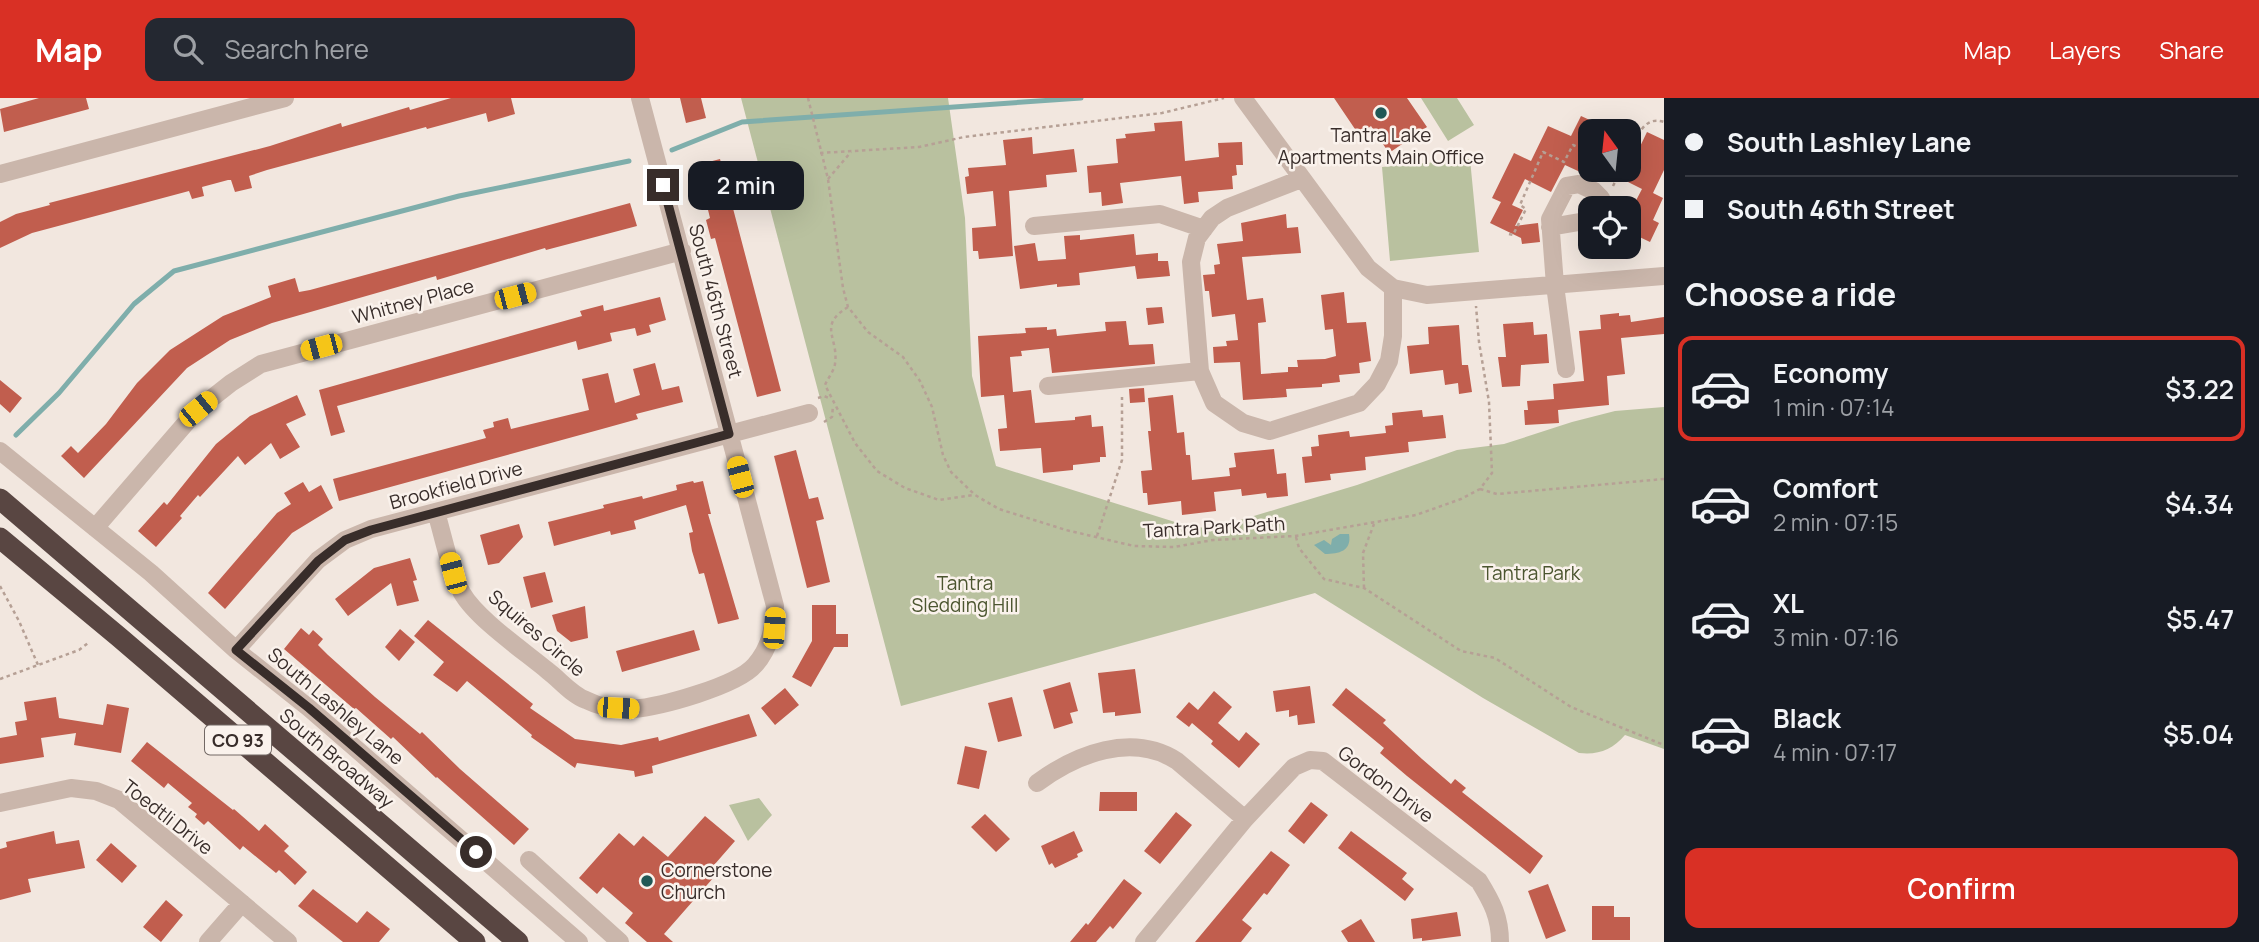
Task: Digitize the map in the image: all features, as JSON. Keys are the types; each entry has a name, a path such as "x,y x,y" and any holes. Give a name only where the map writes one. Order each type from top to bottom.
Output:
{"highway":[{"name":"South Broadway","path":"0,499 518,942"},
{"name":"CO 93","path":"0,538 475,942"}],"street":[{"path":"0,174 285,98"},
{"name":"South 46th Street","path":"640,98 729,434"},
{"path":"1243,98 1368,268 1392,288 1427,295 1475,293 1664,276"},
{"path":"1301,179 1227,208 1212,218 1198,238 1191,262 1200,371 1214,403 1243,423 1270,431 1359,403 1377,384 1389,361 1393,336 1392,288"},
{"path":"1566,369 1550,219 1567,186 1579,184 1599,196"},
{"path":"1034,226 1160,214 1204,229"},
{"path":"1550,227 1578,222"},
{"name":"Whitney Place","path":"95,528 198,409 261,364 682,251"},
{"path":"1048,386 1200,371"},
{"name":"Brookfield Drive","path":"236,650 318,561 345,540 436,512 729,434 816,418"},
{"name":"Squires Circle","path":"436,512 453,573 464,596 482,616 582,699 604,707 632,709 677,699 736,681 755,666 766,649 774,628 775,606 729,434"},
{"name":"South Lashley Lane","path":"0,451 151,573 236,650 309,708 579,942"},
{"path":"1037,783 1073,761 1124,746 1145,747 1177,761 1245,819"},
{"name":"Gordon Drive","path":"1144,942 1245,819 1294,767 1310,760 1323,761 1478,880 1494,903 1500,922 1500,942"},
{"name":"Toedtli Drive","path":"0,803 71,788 96,790 119,800 288,942"},
{"path":"529,860 620,942"},
{"path":"208,942 242,903"}],"path":[{"name":"Tantra Park Path","path":"808,98 828,179 848,307 868,332 903,357 914,373 932,407 943,455 951,472 975,495 999,509 1032,521 1134,545 1174,547 1213,540 1295,536 1416,515 1461,499 1480,489"},
{"path":"820,153 919,147 978,135 1162,113 1224,98"},
{"path":"1642,129 1649,121 1664,122"},
{"path":"1509,234 1513,236 1526,209 1520,205 1543,152 1564,162 1573,145 1578,147"},
{"path":"828,179 851,151"},
{"path":"1475,293 1479,342 1489,402 1492,473 1480,489 1497,494 1664,479"},
{"path":"848,307 837,314 831,323 830,336 835,350 835,366 824,385 855,443 877,471 905,488 939,500 975,495"},
{"path":"1097,536 1122,460 1121,379"},
{"path":"816,418 832,417 831,399"},
{"path":"1364,588 1363,553 1375,522"},
{"name":"Tantra Park Path","path":"1295,536 1299,548 1324,579 1364,588 1461,651 1495,658 1572,707 1664,745"},
{"path":"0,586 38,664"},
{"path":"0,679 79,650 88,643"}],"green space":[{"name":"Tantra Park","path":"741,98 948,98 965,218 972,376 996,466 1191,527 1214,528 1357,485 1457,450 1504,444 1615,411 1664,407 1664,749 1625,735 1605,750 1579,753 1483,698 1315,593 901,706"},
{"path":"1421,98 1457,98 1474,125 1448,141"},
{"path":"1470,159 1479,252 1390,261 1382,167"},
{"path":"759,798 772,815 748,841 729,805"}],"water":[{"path":"1340,534 1349,534 1349,540 1346,548 1340,552 1325,554 1314,545 1324,540 1331,545 1332,539"}],"building":[{"path":"39,98 86,98 89,109 4,132 0,109"},
{"path":"451,98 511,98 515,114 488,122 486,113 427,129 426,127 249,176 252,188 235,192 231,180 228,180 202,187 204,196 192,199 189,191 32,233 0,248 0,222 16,214 50,205 49,203 270,146 341,123 342,127 409,107 410,110"},
{"path":"680,98 701,98 706,118 686,123"},
{"name":"Tantra Lake Apartments Main Office","path":"1334,98 1407,98 1427,127 1389,153 1371,126 1359,135"},
{"path":"1182,121 1185,161 1219,157 1218,143 1242,142 1243,165 1236,165 1237,175 1232,176 1233,189 1198,192 1199,202 1184,204 1181,176 1120,183 1123,203 1102,206 1101,192 1089,193 1087,166 1118,163 1116,139 1126,138 1125,134 1155,131 1154,123"},
{"path":"1578,122 1578,171 1565,165 1551,192 1525,179 1512,205 1523,210 1515,226 1538,223 1540,242 1522,244 1521,238 1490,223 1501,202 1492,198 1514,153 1531,161 1548,126 1571,136"},
{"path":"1647,132 1664,140 1664,170 1653,193 1663,198 1653,220 1659,223 1650,242 1641,238 1641,196 1638,196 1642,189 1628,182 1642,182 1642,142"},
{"path":"1032,137 1033,154 1074,149 1077,172 1046,175 1047,187 1009,191 1013,256 979,259 978,251 973,251 972,228 996,226 993,191 967,194 965,177 969,176 968,168 1006,165 1003,140"},
{"path":"720,159 781,391 757,397 715,238 711,239 706,220 710,218 697,165"},
{"path":"630,203 637,226 546,250 545,248 437,280 436,276 272,323 230,340 187,368 84,478 61,456 71,446 78,453 106,424 137,383 170,350 223,316 271,297 268,286 295,278 299,292 310,290"},
{"path":"1286,214 1287,228 1298,227 1301,253 1242,257 1247,300 1263,298 1266,322 1258,323 1261,374 1288,372 1288,367 1298,367 1297,360 1336,356 1333,329 1325,330 1321,295 1344,292 1347,323 1366,322 1371,361 1359,363 1360,373 1339,375 1340,382 1322,384 1322,387 1286,389 1287,397 1243,400 1240,362 1214,363 1213,347 1227,346 1226,341 1238,340 1235,314 1212,317 1209,291 1205,291 1203,275 1215,274 1214,265 1220,264 1217,244 1243,241 1241,223"},
{"path":"1134,234 1136,255 1158,253 1158,261 1168,261 1170,276 1137,279 1135,266 1079,273 1080,285 1057,287 1057,284 1020,289 1014,246 1035,243 1038,261 1066,259 1064,236 1080,235 1080,240"},
{"path":"660,297 666,320 649,325 651,332 637,336 635,328 610,333 612,341 578,350 576,341 337,406 345,432 331,436 319,390 582,316 580,311 603,305 604,311"},
{"path":"1162,307 1164,323 1148,325 1146,308"},
{"path":"1619,313 1619,316 1630,315 1631,322 1664,317 1664,334 1621,338 1625,374 1607,376 1609,405 1558,410 1559,423 1525,425 1524,410 1528,410 1527,401 1554,399 1553,384 1584,381 1579,331 1601,329 1600,315"},
{"path":"1126,321 1129,345 1153,344 1155,364 1052,373 1049,348 1021,351 1022,356 1010,357 1013,392 1031,390 1035,423 1075,420 1075,417 1091,415 1092,427 1103,426 1106,457 1100,457 1100,462 1073,465 1073,470 1043,473 1041,448 1000,451 998,429 1007,428 1004,395 981,397 978,336 1026,333 1025,328 1047,327 1047,330 1056,329 1057,336 1106,331 1105,322"},
{"path":"1533,322 1534,335 1547,334 1549,363 1521,365 1520,386 1502,387 1498,357 1506,357 1503,324"},
{"path":"1459,325 1462,365 1468,365 1472,392 1459,394 1458,383 1445,385 1443,370 1410,374 1407,346 1429,344 1428,327"},
{"path":"655,363 662,390 679,386 683,402 636,414 638,419 339,501 333,479 486,438 483,430 494,427 493,422 508,418 511,429 589,410 582,379 608,373 615,403 640,395 633,369"},
{"path":"0,380 22,398 10,413 0,404"},
{"path":"1144,388 1145,402 1130,403 1129,389"},
{"path":"297,395 306,415 286,424 300,447 280,459 271,443 245,465 238,456 200,497 198,495 156,547 138,531 164,502 167,505 216,444 250,416"},
{"path":"1173,395 1177,433 1184,432 1186,455 1190,455 1192,480 1230,476 1229,468 1236,467 1234,453 1274,449 1277,474 1286,473 1288,496 1267,498 1266,493 1242,496 1241,489 1214,492 1216,511 1182,515 1181,501 1148,505 1147,493 1143,493 1141,471 1152,470 1148,398"},
{"path":"1422,410 1423,417 1443,415 1446,438 1408,442 1409,452 1365,457 1366,470 1330,474 1331,480 1305,483 1302,457 1312,456 1311,447 1319,446 1318,435 1349,431 1350,437 1386,433 1385,426 1393,425 1392,413"},
{"path":"796,450 809,499 818,497 824,519 816,521 830,582 807,588 774,456"},
{"path":"703,481 711,514 708,514 739,619 718,624 704,573 699,574 692,551 689,533 693,532 686,505 634,521 636,529 611,535 610,531 554,546 548,522 604,508 603,505 677,490 676,485"},
{"path":"303,482 309,492 321,485 333,508 292,533 225,609 208,593 277,513 291,504 284,493"},
{"path":"519,524 523,537 499,563 488,565 480,535"},
{"path":"410,558 417,580 413,581 419,601 397,606 391,583 348,616 335,599 374,568"},
{"path":"545,572 553,602 531,608 523,577"},
{"path":"812,605 836,605 836,634 848,634 848,647 834,647 811,687 792,677 812,641"},
{"path":"585,606 588,638 571,642 557,631 552,615"},
{"path":"428,620 533,704 530,708 575,739 621,745 658,737 659,741 749,714 757,736 652,766 653,773 635,777 634,771 577,763 575,768 531,737 532,735 467,681 457,692 433,675 444,662 414,636"},
{"path":"301,628 309,635 313,630 323,639 318,645 328,655 420,734 422,732 529,829 514,845 393,737 391,739 284,649"},
{"path":"400,629 415,642 399,661 385,647"},
{"path":"694,630 700,650 622,672 616,651"},
{"path":"1135,669 1141,713 1115,716 1115,712 1103,713 1098,673"},
{"path":"1070,682 1078,711 1070,713 1073,723 1054,729 1043,690"},
{"path":"1310,686 1315,723 1298,725 1297,715 1289,717 1289,710 1276,712 1273,691"},
{"path":"785,688 799,705 775,725 761,708"},
{"path":"1346,688 1386,720 1383,723 1451,784 1455,779 1466,788 1462,792 1543,856 1530,874 1380,753 1384,748 1332,705"},
{"path":"1214,691 1232,707 1218,723 1239,741 1246,732 1260,744 1239,768 1192,723 1189,727 1176,717 1189,702 1198,710"},
{"path":"56,697 59,718 103,725 107,704 129,708 121,753 74,745 76,733 41,738 44,757 0,764 0,738 17,735 15,722 27,720 24,702"},
{"path":"1012,697 1022,736 998,742 988,703"},
{"path":"147,742 259,831 265,824 289,846 284,851 307,872 295,885 279,870 276,873 243,846 240,850 208,821 204,825 188,807 192,803 168,783 164,788 131,761"},
{"path":"965,746 987,751 979,789 957,784"},
{"path":"1100,792 1137,792 1137,811 1099,811"},
{"path":"1311,802 1328,815 1304,844 1288,831"},
{"path":"1176,812 1192,825 1160,864 1144,851"},
{"path":"985,814 1010,839 996,852 971,827"},
{"name":"Cornerstone Church","path":"705,816 735,841 708,872 714,877 664,934 673,942 647,942 625,923 633,913 603,887 597,894 579,878 619,833 634,846 643,836 668,857"},
{"path":"54,831 56,844 79,840 85,868 28,879 31,892 0,900 0,849 7,847 6,842"},
{"path":"1074,831 1083,851 1077,854 1078,857 1055,868 1052,863 1049,865 1041,846"},
{"path":"1351,831 1407,873 1402,879 1414,889 1405,901 1338,848"},
{"path":"111,843 137,866 122,883 96,860"},
{"path":"1271,851 1290,865 1267,895 1264,893 1242,920 1252,928 1241,942 1195,942"},
{"path":"1124,879 1142,893 1113,929 1110,926 1096,942 1070,942 1086,923 1088,925"},
{"path":"1548,884 1566,931 1546,939 1528,891"},
{"path":"313,889 357,923 367,911 390,929 379,942 343,942 298,906"},
{"path":"166,900 183,915 161,942 143,927"},
{"path":"1592,906 1614,906 1614,917 1630,917 1630,940 1592,940"},
{"path":"1457,912 1461,936 1422,941 1422,938 1413,939 1411,919"},
{"path":"1361,919 1375,942 1348,942 1341,931"}],"waterway":[{"path":"672,150 742,122 1081,98"},
{"path":"16,435 59,393 134,304 174,271 459,196 629,161"}],"place":[{"name":"Tantra Lake Apartments Main Office","path":"1381,113"},
{"name":"Cornerstone Church","path":"647,881"}],"route":[{"path":"476,852 309,708 236,650 318,561 345,540 371,530 729,434 663,185"}],"park label":[{"name":"Tantra Sledding Hill","path":"965,594"}]}
